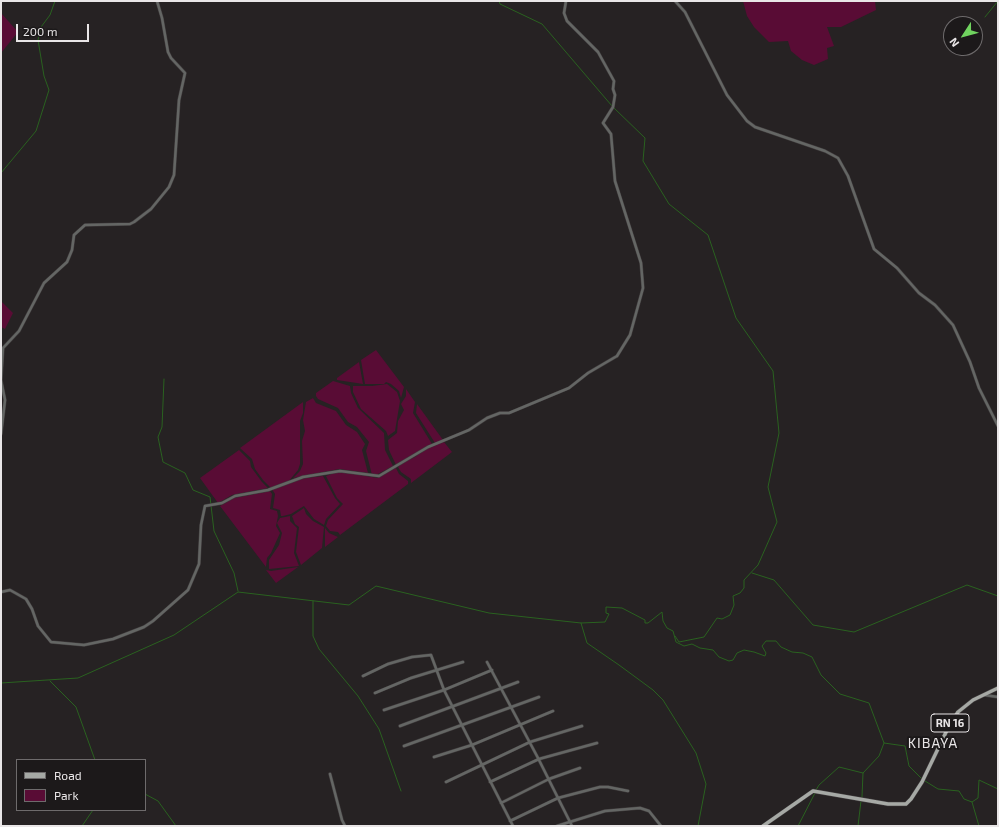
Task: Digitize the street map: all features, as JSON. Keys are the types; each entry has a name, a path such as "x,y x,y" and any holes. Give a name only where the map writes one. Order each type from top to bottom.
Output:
{"main road":[{"name":"RN 16","path":"762,826 815,791 897,805 906,804 923,780 953,719 964,706 998,688"}],"street":[{"path":"1,434 5,400 1,380 3,348 20,331 44,283 67,262 72,250 74,235 81,228 89,224 130,224 134,222 151,210 169,187 174,175 179,100 185,73 171,58 168,52 162,18 157,1"},
{"path":"1,592 10,590 26,599 38,626 51,642 84,645 113,639 144,627 153,621 188,590 199,564 201,525 205,506 222,502 235,496 268,490 303,477 340,471 379,476 428,447 469,430 487,418 500,413 509,413 569,388 588,372 617,356 630,335 643,288 641,263 615,181 611,134 603,123 613,107 615,95 613,88 614,81 598,52 567,21 564,12 566,1"},
{"path":"675,1 685,12 727,95 748,121 755,127 825,151 838,158 848,176 874,249 897,268 919,293 935,305 953,325 970,362 979,388 998,426"},
{"path":"363,676 388,664 421,655 431,655 444,690 513,826"},
{"path":"375,693 396,683 463,662"},
{"path":"487,662 539,759 572,826"},
{"path":"384,710 444,690 492,670"},
{"path":"400,726 518,682"},
{"path":"983,695 998,697"},
{"path":"404,746 539,697"},
{"path":"434,757 472,746 553,711"},
{"path":"446,782 481,764 530,742 582,726"},
{"path":"490,782 539,759 597,743"},
{"path":"501,803 549,779 580,768"},
{"path":"330,774 342,820 345,826"},
{"path":"510,821 558,798 600,787 628,791"},
{"path":"557,826 605,811 640,808 649,811 661,826"}],"green space":[{"path":"743,1 875,1 876,10 841,27 827,27 834,46 827,48 828,59 814,65 802,60 791,51 788,41 769,42 754,27 747,16"},
{"path":"1,13 18,32 1,53"},
{"path":"1,301 13,313 5,329 1,327"},
{"path":"376,350 404,387 401,398 399,391 391,384 386,382 384,384 365,384 361,360"},
{"path":"359,362 363,384 337,380 337,378"},
{"path":"333,381 350,386 351,393 358,408 384,433 385,450 393,466 376,475 372,475 366,451 369,442 357,427 348,422 338,408 318,399 316,393"},
{"path":"387,384 397,392 400,401 395,431 388,436 386,431 361,409 353,392 353,386"},
{"path":"406,389 415,402 413,413 432,444 396,465 389,450 388,440 397,433 398,421 404,410 401,404 406,396"},
{"path":"313,398 316,403 336,411 346,425 357,432 365,444 362,450 368,473 339,469 293,478 300,471 303,464 302,441 305,431 303,420 306,402"},
{"path":"303,402 303,413 300,421 300,464 298,470 288,482 271,488 255,469 252,459 240,448"},
{"path":"417,404 443,440 435,443 416,413"},
{"path":"444,442 452,452 411,483 411,479 401,472 398,467 427,448"},
{"path":"239,450 250,461 251,467 268,488 232,495 218,503 200,478"},
{"path":"396,468 399,474 408,481 408,484 340,535 338,532 330,531 326,526 328,520 343,504 337,498 326,476 340,471 377,478"},
{"path":"323,476 340,504 326,519 324,525 314,519 304,506 291,514 283,516 281,516 280,510 273,508 275,494 272,489 299,479"},
{"path":"270,491 272,494 270,509 277,511 278,516 276,526 280,533 271,553 267,558 266,567 220,506 234,498"},
{"path":"304,508 306,514 313,521 324,527 322,548 301,565 296,552 299,527 295,524 292,516"},
{"path":"290,516 290,521 297,528 294,553 299,566 269,569 269,560 279,545 282,533 277,523 280,518"},
{"path":"325,528 329,533 338,537 325,547"},
{"path":"298,567 276,583 266,570 271,571"}],"waterway":[{"path":"1,173 36,131 49,90 44,76 38,40 41,27 50,15 55,1"},
{"path":"499,1 500,4 542,24 612,106"},
{"path":"985,17 998,1"},
{"path":"614,108 645,138 643,161 669,204 708,235 736,318 773,371 779,433 768,487 777,522 758,565 744,580 744,588 740,593 733,596 734,605 730,615 722,619 717,618 704,637 679,642 675,636"},
{"path":"164,379 162,427 158,437 163,462 185,473 193,490 210,497 214,531 234,573 238,591"},
{"path":"752,573 774,580 813,625 854,632 967,585 998,596"},
{"path":"1,683 78,678 174,635 238,592 349,605 376,586 489,613 581,623 605,622 609,614 606,613 606,607 622,608 645,620 645,623 648,623 662,612 663,621 667,628 673,631 676,642 684,646 692,644 700,648 713,650 719,657 729,661 733,660 737,653 744,650 765,656 766,653 762,646 766,641 776,641 781,647 792,652 803,653 812,657 821,675 840,694 869,703 884,743 905,746 909,766 922,779"},
{"path":"313,601 313,636 319,649 358,696 379,729 401,791"},
{"path":"581,623 587,643 653,690 663,700 696,753 706,784 698,826"},
{"path":"50,681 76,707 95,759"},
{"path":"862,797 863,773 879,756 884,743"},
{"path":"816,790 819,785 839,767 863,773"},
{"path":"925,781 938,789 959,791 964,799 972,802 978,798 979,780 998,789"},
{"path":"798,826 815,793"},
{"path":"146,795 158,801 176,826"},
{"path":"858,826 861,801"},
{"path":"972,802 979,826"},
{"path":"82,826 92,811"}],"district":[{"name":"KIBAYA","path":"933,743"}]}
